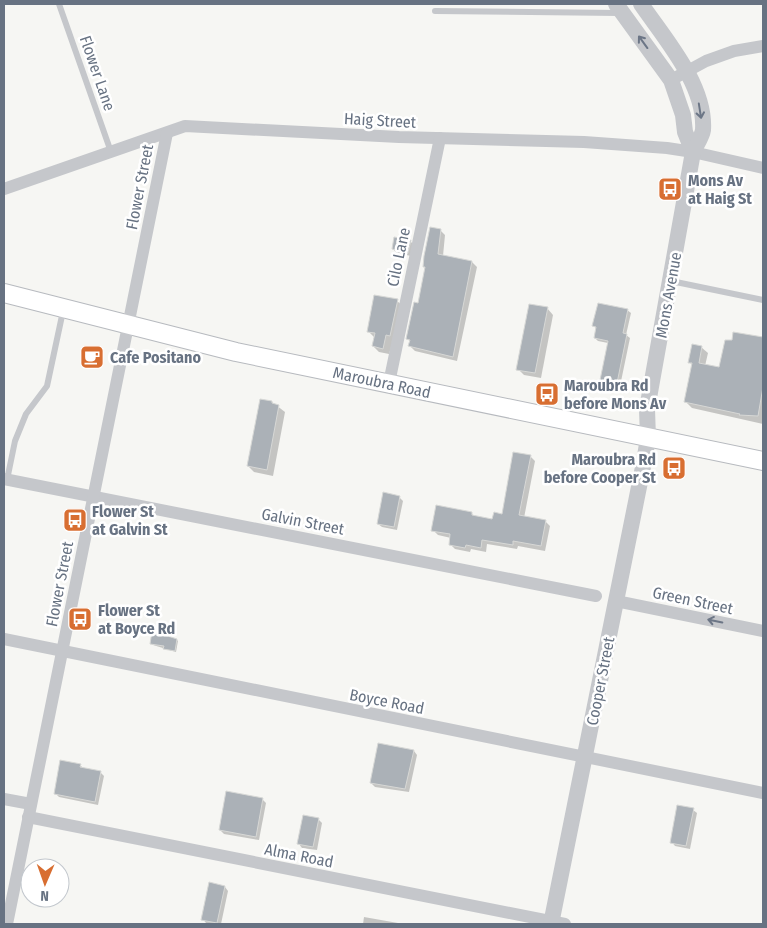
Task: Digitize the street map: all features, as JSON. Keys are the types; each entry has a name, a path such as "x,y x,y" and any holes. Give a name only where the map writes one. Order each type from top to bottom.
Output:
{"main road":[{"name":"Maroubra Road","path":"4,293 236,352 763,461"}],"street":[{"name":"Mons Avenue","path":"641,4 687,71 697,94 703,132 693,152 647,409 648,438"},
{"name":"Mons Avenue","path":"619,8 671,80 683,115 685,132 693,152"},
{"path":"671,80 706,61 734,51 763,46"},
{"name":"Haig Street","path":"4,189 185,126 440,138 584,142 667,148 763,168"},
{"name":"Flower Street","path":"7,924 167,133"},
{"name":"Cilo Lane","path":"389,383 440,138"},
{"name":"Cooper Street","path":"556,923 585,758 648,438"},
{"name":"Galvin Street","path":"5,480 596,596"},
{"name":"Green Street","path":"616,601 763,631"},
{"name":"Boyce Road","path":"4,640 763,793"},
{"path":"4,799 31,804"},
{"name":"Alma Road","path":"28,817 556,923"}],"lane":[{"name":"Flower Lane","path":"59,4 111,152"},
{"path":"435,10 619,8"},
{"path":"670,281 763,300"},
{"path":"5,480 15,441 26,414 47,386 64,308"}],"building":[{"path":"430,227 441,229 438,254 472,261 453,357 408,346 410,340 406,339 414,302 418,303"},
{"path":"394,237 411,240 408,253 392,249"},
{"path":"374,295 398,299 390,336 386,335 383,349 372,346 375,333 367,332"},
{"path":"598,303 628,309 623,333 627,334 616,388 599,385 608,341 594,338 596,327 592,326"},
{"path":"529,304 548,307 535,373 516,370"},
{"path":"733,332 763,337 763,387 758,416 739,415 684,402 692,363 688,363 692,344 702,346 699,363 719,367 725,340 732,340"},
{"path":"260,399 272,401 272,403 279,405 267,470 247,466"},
{"path":"513,452 531,455 519,515 546,520 541,546 513,541 513,545 482,540 481,548 466,545 465,548 449,545 450,534 431,531 436,505 472,512 472,515 492,519 494,512 502,514"},
{"path":"383,492 400,496 394,527 377,524"},
{"path":"152,631 177,639 175,651 163,649 164,646 150,644"},
{"path":"378,743 414,750 405,789 370,783"},
{"path":"60,760 81,764 80,767 101,771 95,802 54,794"},
{"path":"226,791 263,798 256,837 219,830"},
{"path":"677,805 694,808 686,846 670,843"},
{"path":"303,815 319,818 313,847 297,844"},
{"path":"209,882 225,886 217,923 201,920"}],"place":[{"name":"Mons Av at Haig St","path":"670,189"},
{"name":"Cafe Positano","path":"92,357"},
{"name":"Maroubra Rd before Mons Av","path":"547,394"},
{"name":"Maroubra Rd before Cooper St","path":"674,468"},
{"name":"Flower St at Galvin St","path":"75,520"},
{"name":"Flower St at Boyce Rd","path":"80,619"}]}
